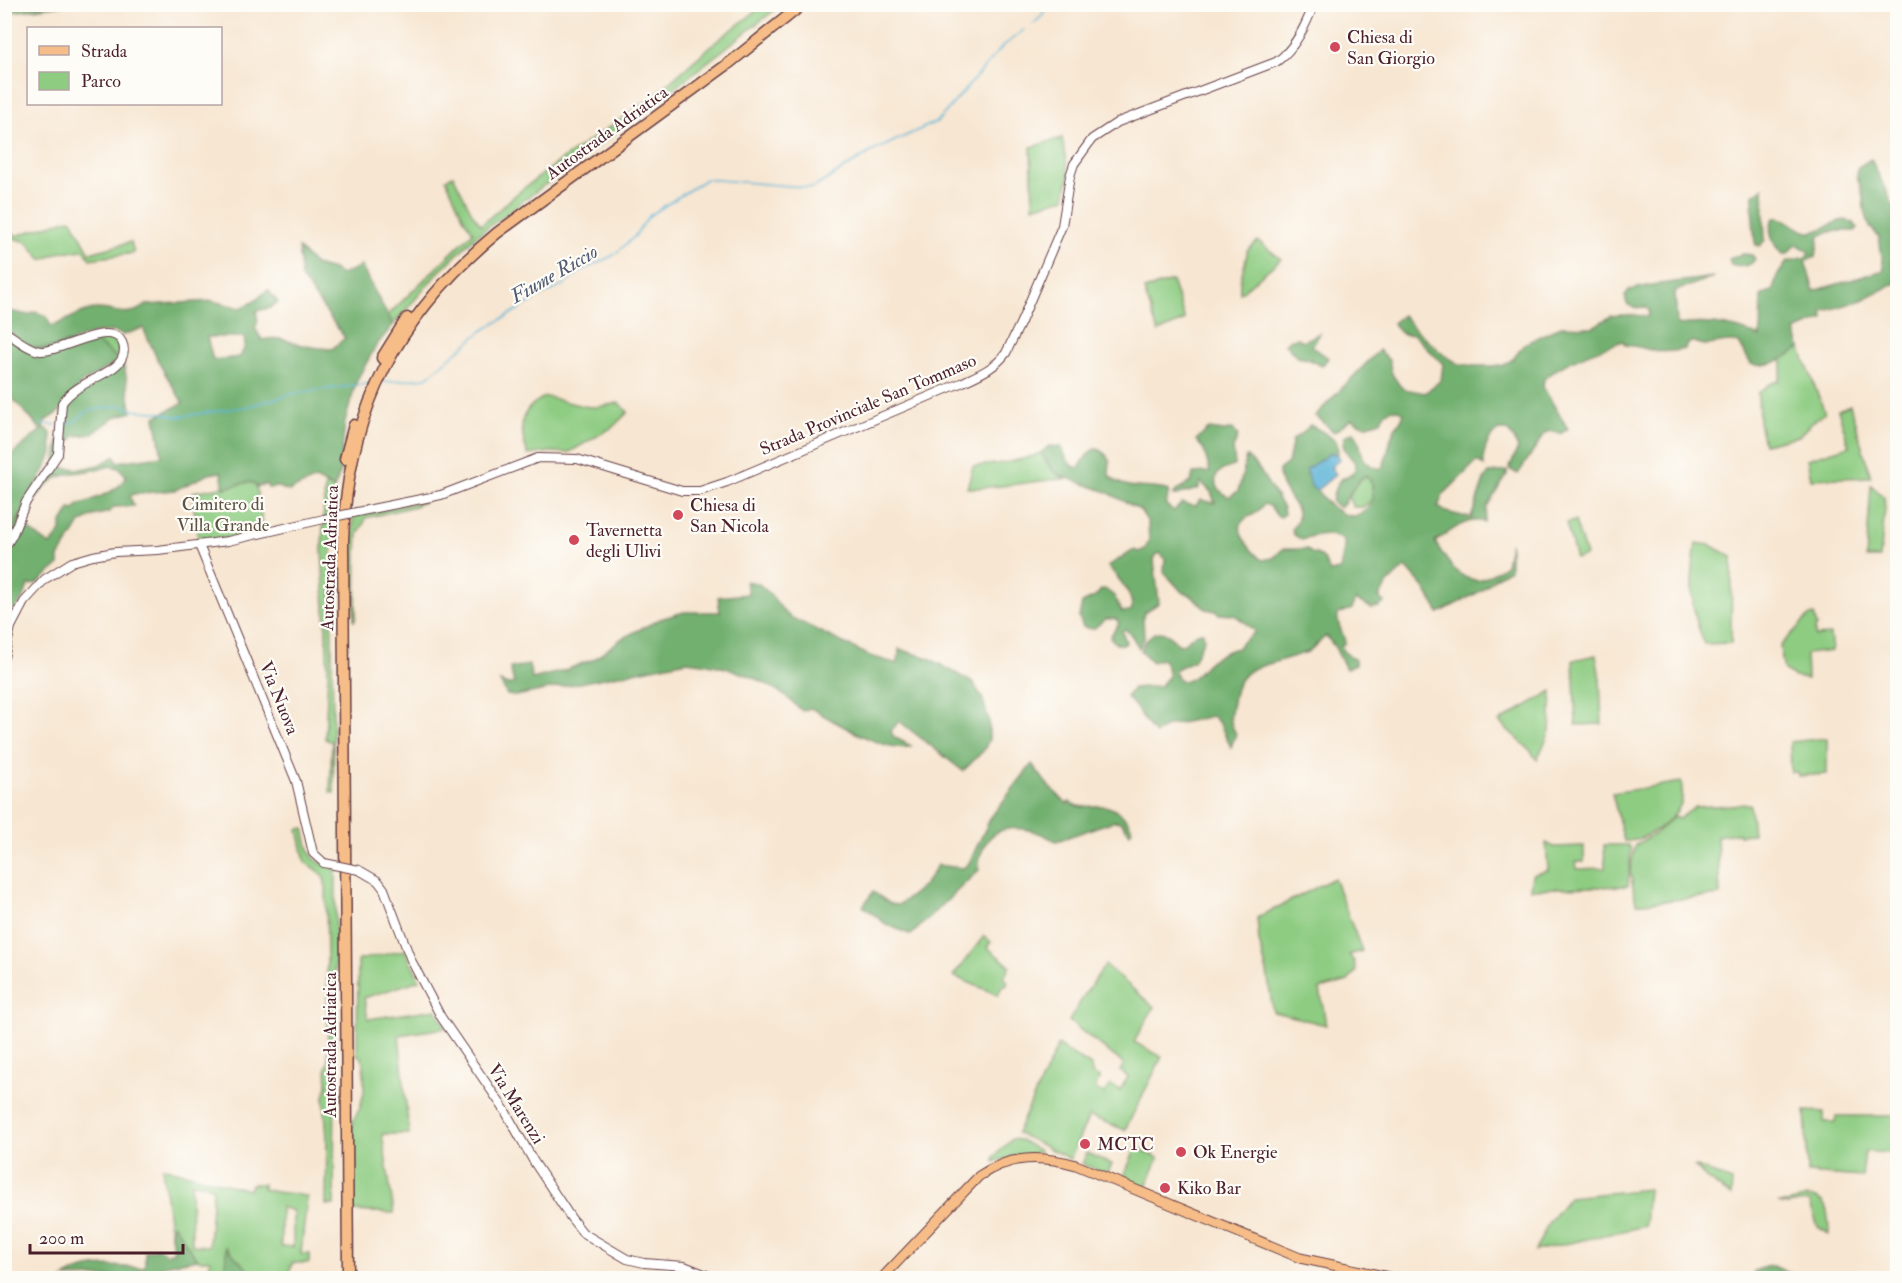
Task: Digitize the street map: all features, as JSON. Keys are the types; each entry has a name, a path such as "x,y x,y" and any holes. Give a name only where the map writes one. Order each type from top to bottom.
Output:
{"highway":[{"name":"Autostrada Adriatica","path":"341,1278 343,541 347,467 359,432 378,381 416,311 478,245 792,4"},
{"name":"Autostrada Adriatica","path":"490,235 720,71 803,4"},
{"name":"Autostrada Adriatica","path":"343,1099 348,1278"}],"main road":[{"path":"882,1278 979,1176 1004,1163 1026,1157 1056,1159 1076,1165 1300,1258 1393,1278"}],"street":[{"name":"Strada Provinciale San Tommaso","path":"198,545 228,541 441,495 538,458 577,459 675,489 700,491 992,368 1006,353 1047,262 1062,226 1074,164 1086,145 1099,133 1118,122 1276,62 1290,50 1314,4"},
{"path":"4,331 42,351 53,350 99,334 110,333 121,340 124,349 122,359 116,366 83,384 62,403 60,448 54,462 26,502 4,549"},
{"path":"4,657 15,615 34,590 59,569 72,562 93,556 198,545"},
{"name":"Via Nuova","path":"198,545 296,781 313,853 324,863 359,870"},
{"name":"Via Marenzi","path":"359,870 378,881 384,890 411,960 441,1017 504,1109 534,1162 583,1233 627,1258 644,1263 675,1264 714,1278"}],"green space":[{"path":"5,4 62,5 5,13"},
{"path":"764,5 781,5 660,99 475,237 437,274 393,325 388,315 473,232 464,219 446,179 453,175 472,213 481,225 520,191 564,158 653,97 713,44"},
{"path":"1062,138 1069,176 1065,198 1033,207 1031,147"},
{"path":"1871,159 1897,214 1897,284 1862,300 1822,312 1824,319 1795,331 1799,349 1770,364 1751,364 1739,343 1733,342 1705,345 1693,341 1686,345 1685,349 1667,352 1625,345 1623,341 1581,357 1553,372 1544,379 1543,387 1568,429 1560,434 1546,432 1518,474 1509,469 1518,448 1514,439 1507,430 1498,430 1486,446 1484,466 1477,461 1443,495 1438,507 1446,512 1471,518 1484,480 1489,473 1507,471 1507,475 1487,507 1484,522 1464,523 1435,542 1446,560 1457,571 1469,579 1476,580 1488,577 1506,565 1510,543 1510,569 1495,578 1481,591 1439,613 1422,585 1406,567 1384,588 1379,597 1385,602 1379,607 1371,608 1356,600 1352,609 1338,614 1338,622 1345,643 1341,646 1343,651 1355,660 1355,665 1346,669 1326,636 1308,652 1252,669 1244,675 1236,687 1231,711 1230,718 1236,734 1231,747 1220,724 1212,716 1167,726 1155,734 1126,697 1133,688 1160,686 1169,676 1162,659 1152,662 1141,651 1147,639 1155,633 1170,636 1180,645 1203,632 1204,640 1193,661 1174,670 1182,681 1193,677 1211,660 1238,648 1255,632 1234,615 1219,614 1206,609 1189,594 1182,592 1164,572 1165,559 1160,553 1154,560 1159,603 1144,613 1144,638 1139,648 1125,629 1122,631 1125,644 1116,644 1110,637 1119,623 1116,619 1106,619 1093,629 1083,627 1079,617 1082,603 1095,597 1101,590 1105,589 1114,596 1122,612 1132,609 1130,597 1108,566 1134,550 1139,552 1145,549 1149,541 1148,522 1140,510 1107,492 1059,475 1052,470 1041,453 1049,446 1061,447 1069,463 1079,468 1089,453 1097,449 1101,450 1110,461 1109,475 1115,481 1130,486 1169,491 1166,505 1174,511 1182,503 1195,506 1201,500 1215,503 1211,492 1201,482 1198,489 1173,496 1176,491 1191,482 1193,473 1210,472 1204,450 1196,440 1209,429 1225,431 1233,429 1238,436 1233,449 1235,465 1217,474 1217,485 1229,497 1238,491 1246,456 1259,469 1283,508 1284,514 1281,517 1277,516 1270,506 1264,504 1245,519 1240,529 1249,547 1262,560 1273,558 1283,549 1307,549 1321,557 1330,572 1340,570 1344,541 1324,534 1302,540 1293,534 1292,529 1297,522 1297,510 1282,485 1279,470 1288,463 1293,439 1310,425 1327,434 1337,443 1338,455 1331,453 1308,469 1314,489 1331,506 1345,514 1358,515 1367,508 1373,499 1372,484 1366,475 1358,482 1340,508 1332,502 1338,482 1353,473 1355,469 1354,461 1344,447 1345,436 1354,432 1367,463 1381,469 1386,460 1394,430 1404,413 1393,409 1387,411 1381,421 1365,426 1351,419 1334,432 1315,416 1379,350 1389,360 1392,374 1404,389 1425,393 1441,380 1443,364 1413,334 1401,333 1393,323 1403,315 1444,355 1459,364 1502,366 1514,358 1524,344 1561,326 1593,327 1611,316 1618,315 1648,317 1649,310 1645,307 1634,308 1627,304 1625,296 1629,290 1714,277 1675,291 1677,325 1699,323 1720,325 1740,329 1760,337 1761,296 1773,290 1777,276 1787,262 1806,257 1809,253 1808,250 1797,245 1788,254 1782,254 1772,237 1771,227 1774,218 1784,219 1809,232 1846,220 1858,228 1855,231 1833,231 1819,236 1816,257 1805,261 1814,291 1884,270 1879,237 1870,227 1857,177 1858,167"},
{"path":"1763,187 1765,240 1760,246 1755,242 1752,209 1754,195"},
{"path":"72,220 90,253 131,242 134,253 90,259 84,250 61,252 42,260 27,242 9,237 5,232 5,221 13,235 18,235"},
{"path":"1258,241 1281,259 1240,293 1240,281 1247,251"},
{"path":"298,248 315,265 341,275 361,266 393,325 376,346 357,380 345,421 340,473 334,489 316,479 289,491 278,487 268,488 266,484 256,487 255,484 249,482 224,488 221,472 209,474 175,490 133,494 130,497 134,506 114,507 109,512 93,516 80,523 59,557 59,565 36,584 28,585 24,597 14,611 5,592 5,552 27,504 55,465 63,411 68,399 122,362 132,412 115,417 92,434 74,436 59,466 74,469 96,466 115,456 117,462 162,456 155,417 183,403 160,365 143,328 123,335 99,332 50,348 38,348 27,345 5,328 5,310 28,315 36,312 46,316 51,326 85,311 96,309 126,313 146,305 212,301 241,308 268,290 278,302 270,308 256,311 258,321 255,328 262,340 279,339 310,347 332,349 345,338 300,276","holes":["207,337 244,337 245,346 240,357 213,360","110,466 119,468 126,476 123,482 112,491 77,506 74,510 70,509 61,524 61,532 50,545 23,525 30,508 52,481 68,474"]},
{"path":"1743,254 1752,255 1755,259 1751,264 1744,266 1731,265 1729,260 1732,257"},
{"path":"1172,281 1185,320 1158,332 1144,290"},
{"path":"5,333 31,351 93,339 117,358 114,364 81,383 59,412 45,421 43,429 51,433 52,453 5,545 5,460 41,430 5,390"},
{"path":"1320,333 1312,346 1328,358 1322,366 1308,359 1297,357 1285,344 1297,338 1304,341"},
{"path":"105,337 117,344 117,358 93,339"},
{"path":"1800,347 1825,413 1799,436 1764,444 1759,422 1758,393 1770,384 1779,381 1782,358"},
{"path":"545,397 588,407 619,403 628,412 613,427 568,453 551,452 528,455 522,429 525,414 536,402"},
{"path":"1850,405 1871,477 1811,479 1807,459 1849,446 1838,410"},
{"path":"1041,453 1054,472 1066,479 967,488 973,466 1016,461"},
{"path":"1366,475 1372,484 1373,499 1363,507 1353,507 1349,499 1351,491"},
{"name":"Cimitero di Villa Grande","path":"249,482 256,484 264,531 199,544 192,492"},
{"path":"325,485 334,489 331,582 334,793 330,792 332,742 325,739 328,672 322,548"},
{"path":"1871,485 1884,497 1880,558 1866,558"},
{"path":"430,499 415,506 365,518 358,534 354,622 353,516"},
{"path":"1575,521 1586,556 1576,559 1566,523"},
{"path":"1696,543 1710,545 1732,557 1731,643 1704,644 1693,606 1692,594"},
{"path":"746,581 759,584 792,618 870,656 898,664 899,649 929,658 973,683 982,697 989,721 989,739 984,750 963,771 899,721 891,731 894,737 911,746 888,746 874,741 811,708 802,711 777,691 749,676 703,663 687,661 516,696 507,695 500,682 508,685 514,683 510,668 529,665 532,679 563,671 594,659 621,639 660,619 684,612 720,612 718,597 748,594"},
{"path":"1814,615 1817,626 1815,636 1830,635 1832,651 1806,654 1807,679 1795,677 1784,671 1780,646 1808,617"},
{"path":"1596,655 1600,679 1602,724 1576,725 1573,660"},
{"path":"1552,691 1550,731 1537,760 1531,751 1499,722"},
{"path":"1827,738 1827,774 1798,776 1797,772 1791,772 1790,742"},
{"path":"1032,764 1047,784 1067,804 1069,802 1082,807 1103,806 1112,809 1128,822 1132,830 1130,833 1121,822 1114,821 1057,841 1025,829 1003,830 986,843 979,859 979,870 911,935 886,924 863,906 873,892 891,904 898,905 930,878 937,865 963,868 969,863 991,817"},
{"path":"1681,782 1681,803 1664,825 1639,839 1624,841 1612,793"},
{"path":"1750,804 1753,834 1717,836 1720,895 1636,904 1630,871 1635,845 1653,835 1675,816 1679,819 1695,807"},
{"path":"304,828 309,850 315,859 336,869 334,1205 326,1205 327,1138 324,1097 328,1062 326,887 323,875 305,862 298,829"},
{"path":"1546,843 1554,847 1584,846 1584,862 1576,862 1577,869 1605,868 1604,845 1628,845 1631,849 1628,886 1530,889 1532,875 1548,870"},
{"path":"1334,878 1362,951 1349,955 1354,961 1356,971 1348,981 1320,989 1326,1025 1273,1012 1267,972 1259,941 1257,918"},
{"path":"984,936 991,942 987,947 1010,966 1004,977 1008,982 1006,986 1003,985 998,995 953,976"},
{"path":"405,950 420,980 364,998 368,1019 436,1009 446,1028 399,1035 409,1134 382,1134 394,1213 352,1211 352,1122 360,1108 364,1092 362,1057 357,1055 358,960"},
{"path":"1105,965 1154,1007 1134,1042 1162,1057 1125,1130 1089,1116 1070,1159 1017,1133 1058,1045 1091,1066 1092,1074 1100,1078 1095,1088 1104,1094 1110,1085 1120,1090 1128,1077 1120,1071 1124,1064 1069,1021"},
{"path":"1805,1111 1824,1112 1824,1122 1835,1122 1836,1116 1897,1116 1897,1154 1865,1151 1862,1177 1808,1173"},
{"path":"1012,1139 1021,1140 1040,1151 994,1162 994,1157"},
{"path":"1136,1147 1159,1158 1144,1190 1122,1181"},
{"path":"1087,1153 1112,1164 1107,1174 1082,1164"},
{"path":"1694,1166 1732,1181 1731,1196 1706,1178"},
{"path":"162,1167 249,1190 251,1184 263,1184 263,1189 307,1197 301,1254 309,1254 309,1263 292,1263 288,1278 256,1278 226,1248 225,1278 208,1278 210,1260 199,1260 173,1225 171,1236","holes":["191,1183 205,1184 213,1188 209,1246 192,1245","281,1207 293,1211 293,1247 281,1246"]},
{"path":"1648,1189 1645,1226 1535,1251 1549,1222 1569,1197"},
{"path":"1807,1197 1820,1200 1824,1204 1828,1215 1829,1234 1818,1227 1809,1201 1788,1205 1778,1203 1787,1203"},
{"path":"173,1224 198,1259 165,1265 151,1273 150,1276 64,1278 92,1267 142,1268 145,1265 145,1252 158,1248 167,1254 174,1251 171,1236"},
{"path":"226,1247 256,1278 225,1278"},
{"path":"1773,1266 1796,1276 1811,1278 1753,1277 1754,1271"}],"water":[{"path":"1331,453 1338,455 1340,459 1331,467 1336,474 1317,490 1314,489 1309,482 1307,469"}],"waterway":[{"name":"Fiume Riccio","path":"1033,24 1050,4"},
{"name":"Fiume Riccio","path":"384,382 426,378 482,331 564,285 581,271 614,255 634,237 649,216 706,179 813,188 871,152 938,121 1003,46 1024,30"},
{"name":"Fiume Riccio","path":"64,425 73,422 88,411 121,405 132,410 163,413 177,417 245,407 296,393 374,383"},
{"name":"Fiume Riccio","path":"42,424 56,425"}],"place":[{"name":"Chiesa di San Giorgio","path":"1335,47"},
{"name":"Chiesa di San Nicola","path":"678,515"},
{"name":"Tavernetta degli Ulivi","path":"574,540"},
{"name":"MCTC","path":"1085,1144"},
{"name":"Ok Energie","path":"1181,1152"},
{"name":"Kiko Bar","path":"1165,1188"}]}
